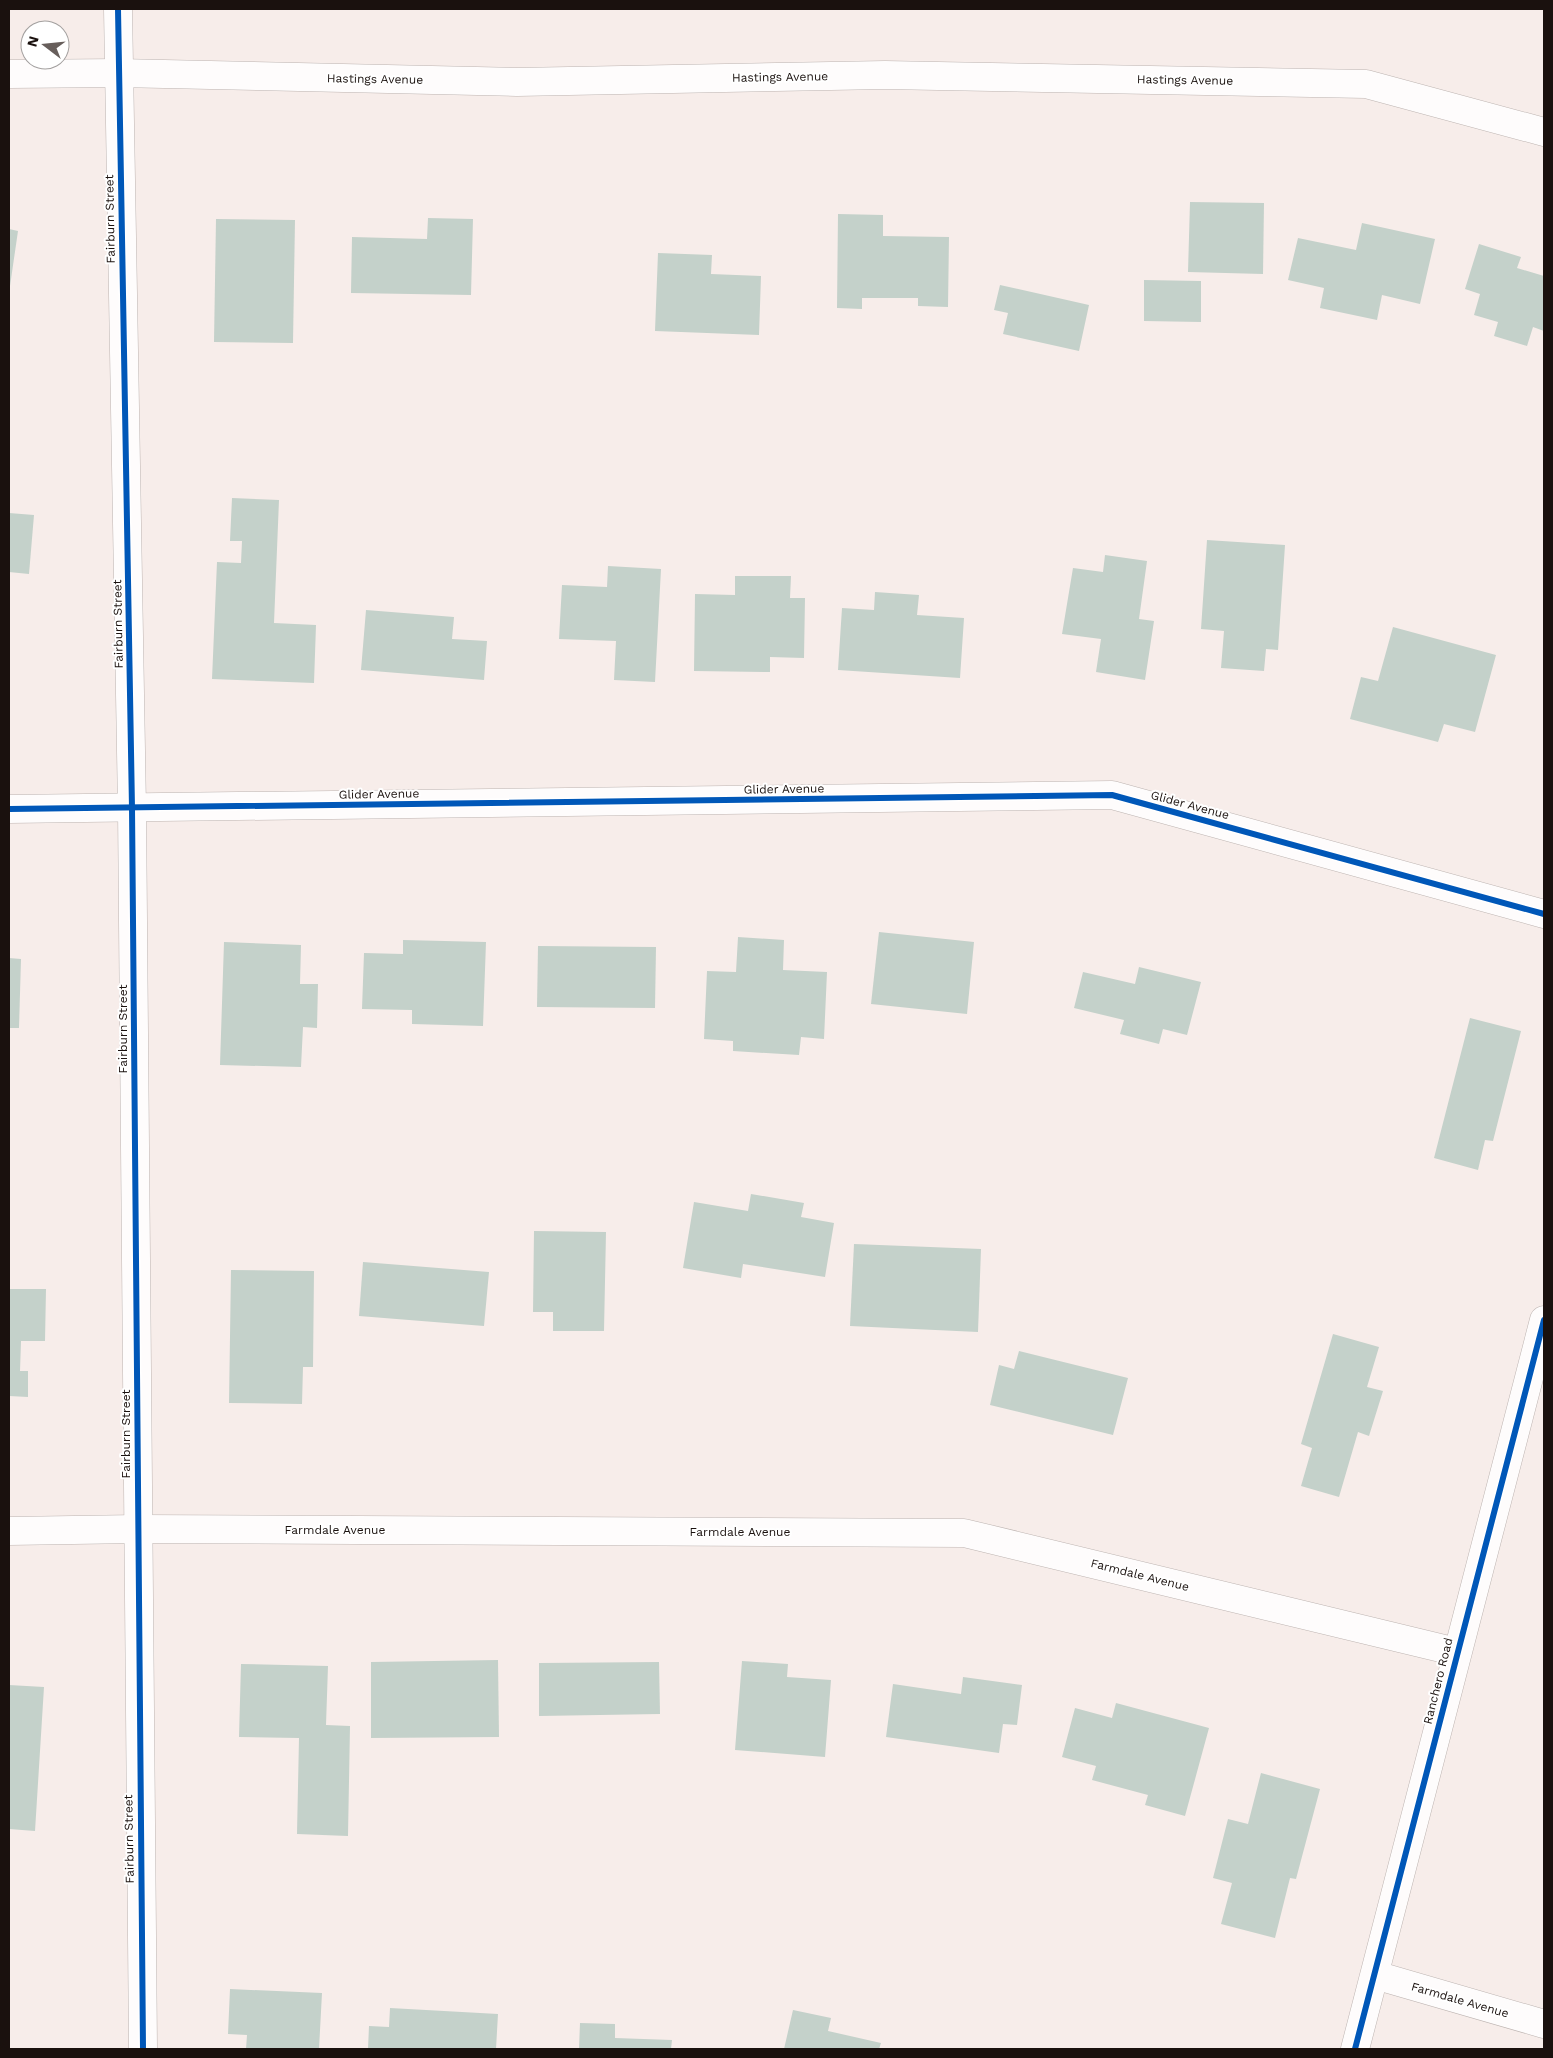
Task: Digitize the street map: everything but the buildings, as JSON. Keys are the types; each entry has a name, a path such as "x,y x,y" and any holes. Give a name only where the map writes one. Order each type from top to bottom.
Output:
{"street":[{"name":"Fairburn Street","path":"118,9 132,808 143,2049"},
{"name":"Hastings Avenue","path":"9,74 118,73 517,82 885,75 1366,84 1544,132"},
{"name":"Glider Avenue","path":"9,809 1112,796 1544,914"},
{"name":"Ranchero Road","path":"1354,2049 1375,1976 1544,1320"},
{"name":"Farmdale Avenue","path":"9,1531 964,1532 1457,1652"},
{"name":"Farmdale Avenue","path":"1375,1976 1544,2024"}],"cycle path":[{"path":"118,9 132,808 143,2049"},
{"path":"9,809 1112,795 1544,914"},
{"path":"1355,2049 1544,1320"}]}
